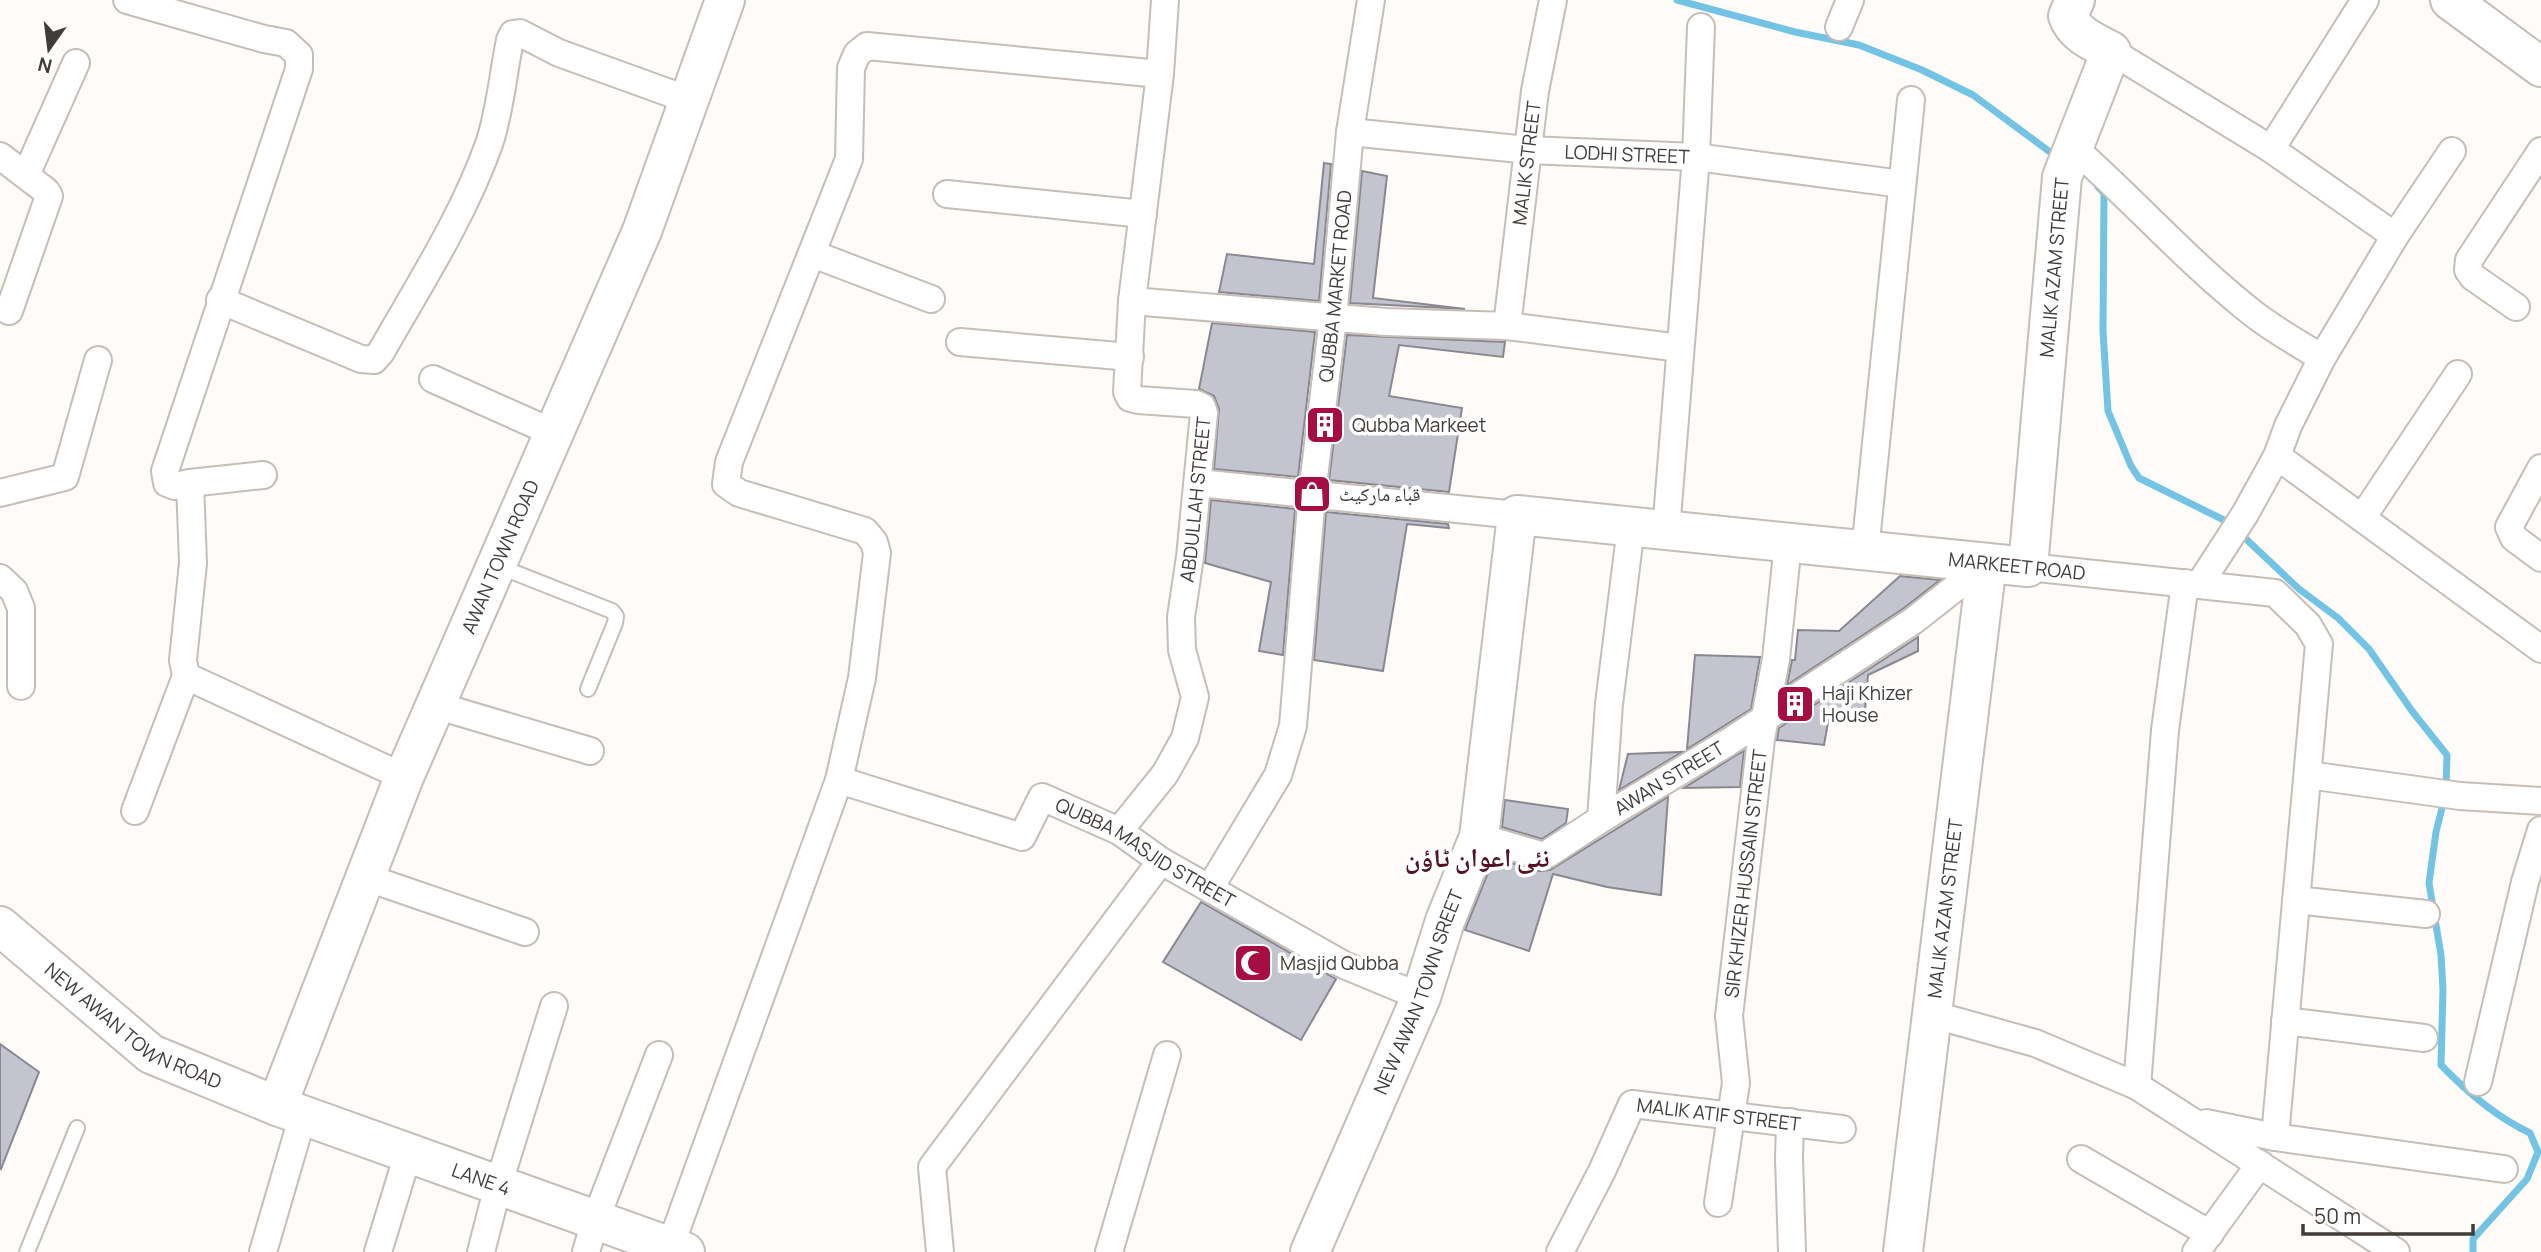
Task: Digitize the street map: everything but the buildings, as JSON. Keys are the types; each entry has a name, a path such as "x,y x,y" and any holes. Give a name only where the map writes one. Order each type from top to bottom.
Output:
{"street":[{"path":"127,0 286,43 299,55 299,69 164,471 167,483 175,486 263,475"},
{"name":"ABDULLAH STREET","path":"1119,831 1165,774 1185,738 1195,697 1191,673 1182,650 1181,617 1204,413 1202,407 1196,404 1130,398 1128,392 1132,301 1160,74 1165,0"},
{"name":"QUBBA MARKET ROAD","path":"1210,888 1278,775 1293,726 1312,494 1333,318 1350,132 1370,0"},
{"path":"1839,27 1850,0"},
{"path":"2075,0 2068,16 2071,25 2081,35 2272,149 2395,236"},
{"path":"2272,149 2365,0"},
{"path":"2451,0 2541,67"},
{"name":"MALIK STREET","path":"1507,326 1535,91 1553,1"},
{"name":"AWAN TOWN ROAD","path":"290,1110 365,877 404,777 642,231 724,4"},
{"path":"1601,818 1609,705 1648,529 1680,348 1696,157 1701,27"},
{"path":"220,300 361,359 374,360 433,260 478,172 490,141 513,34 520,33 559,53 689,100"},
{"path":"678,1250 839,780 862,678 877,553 874,542 866,531 739,493 726,484 729,462 849,159 851,68 857,54 867,46 1160,74"},
{"name":"MALIK AZAM STREET","path":"2028,568 2068,160 2111,51"},
{"path":"26,175 76,63"},
{"path":"1865,551 1911,100"},
{"name":"LODHI STREET","path":"1350,132 1528,150 1696,157 1902,184"},
{"path":"2137,1086 2165,730 2192,584 2245,514 2277,456 2288,426 2322,359 2395,236 2452,151"},
{"path":"2516,307 2473,277 2468,270 2469,260 2541,151"},
{"path":"0,156 49,196 9,311"},
{"path":"2068,160 2111,181 2185,255 2252,313 2322,359"},
{"path":"947,194 1143,214"},
{"path":"813,254 931,299"},
{"path":"1132,301 1333,318 1507,326 1680,348"},
{"path":"960,342 1130,357"},
{"path":"0,493 65,477 98,360"},
{"path":"2362,518 2458,374"},
{"path":"433,379 554,433"},
{"path":"2277,456 2541,649"},
{"path":"2541,468 2509,527 2514,538 2541,558"},
{"path":"135,811 186,676 183,660 193,563 190,483"},
{"name":"MARKEET ROAD","path":"1198,483 2275,593 2308,625 2319,643 2274,1137"},
{"name":"NEW AWAN TOWN SREET","path":"1310,1252 1421,997 1445,921 1479,837 1517,516"},
{"name":"SIR KHIZER HUSSAIN STREET","path":"1718,1203 1736,1083 1729,1016 1765,718 1776,659 1788,543"},
{"name":"MALIK AZAM STREET","path":"1903,1252 1987,563"},
{"name":"AWAN STREET","path":"1479,837 1543,856 1727,743 1913,621 1987,563"},
{"path":"0,578 14,591 22,608 21,686"},
{"path":"186,676 404,777"},
{"path":"435,705 590,751"},
{"path":"2308,775 2448,794 2541,801"},
{"name":"QUBBA MASJID STREET","path":"839,780 1022,837 1042,797 1119,831 1161,861 1344,965 1421,997"},
{"path":"2478,1082 2533,885 2541,830"},
{"path":"940,1252 932,1167 1161,861"},
{"path":"365,877 525,932"},
{"path":"2296,900 2426,914"},
{"name":"NEW AWAN TOWN ROAD","path":"0,926 151,1054 290,1110"},
{"path":"481,1252 498,1186 554,1006"},
{"path":"1931,1014 2035,1044 2137,1086 2396,1252"},
{"path":"2285,1021 2424,1038"},
{"path":"591,1236 659,1055"},
{"path":"1109,1252 1167,1055"},
{"name":"MALIK ATIF STREET","path":"1560,1252 1602,1171 1632,1104 1842,1129"},
{"path":"263,1252 290,1110"},
{"name":"LANE 4","path":"290,1110 498,1186 591,1236 678,1250"},
{"path":"2190,1120 2274,1137 2504,1169"},
{"path":"1790,1122 1788,1158 1792,1252"},
{"path":"378,1252 408,1154"},
{"path":"2081,1158 2203,1243 2260,1164"}],"lane":[{"path":"496,565 612,611 616,615 588,689"},
{"path":"27,1252 77,1128"}],"waterway":[{"path":"1677,0 1795,32 1859,45 1922,70 1973,95 2058,158"},
{"path":"2098,187 2104,193 2103,331 2108,411 2131,466 2139,478 2228,522 2299,589 2338,618 2369,649 2412,711 2447,755 2446,788"},
{"path":"2444,800 2436,832 2429,883 2441,955 2441,1065 2482,1103 2530,1133 2538,1152 2527,1179 2473,1239 2473,1252"}],"place":[{"name":"Qubba Markeet","path":"1325,425"},
{"name":"قباء مارکیٹ","path":"1312,494"},
{"name":"Haji Khizer House","path":"1795,704"},
{"name":"Masjid Qubba","path":"1253,963"}],"district":[{"name":"نئی اعوان ٹاؤن","path":"1477,857"}]}
